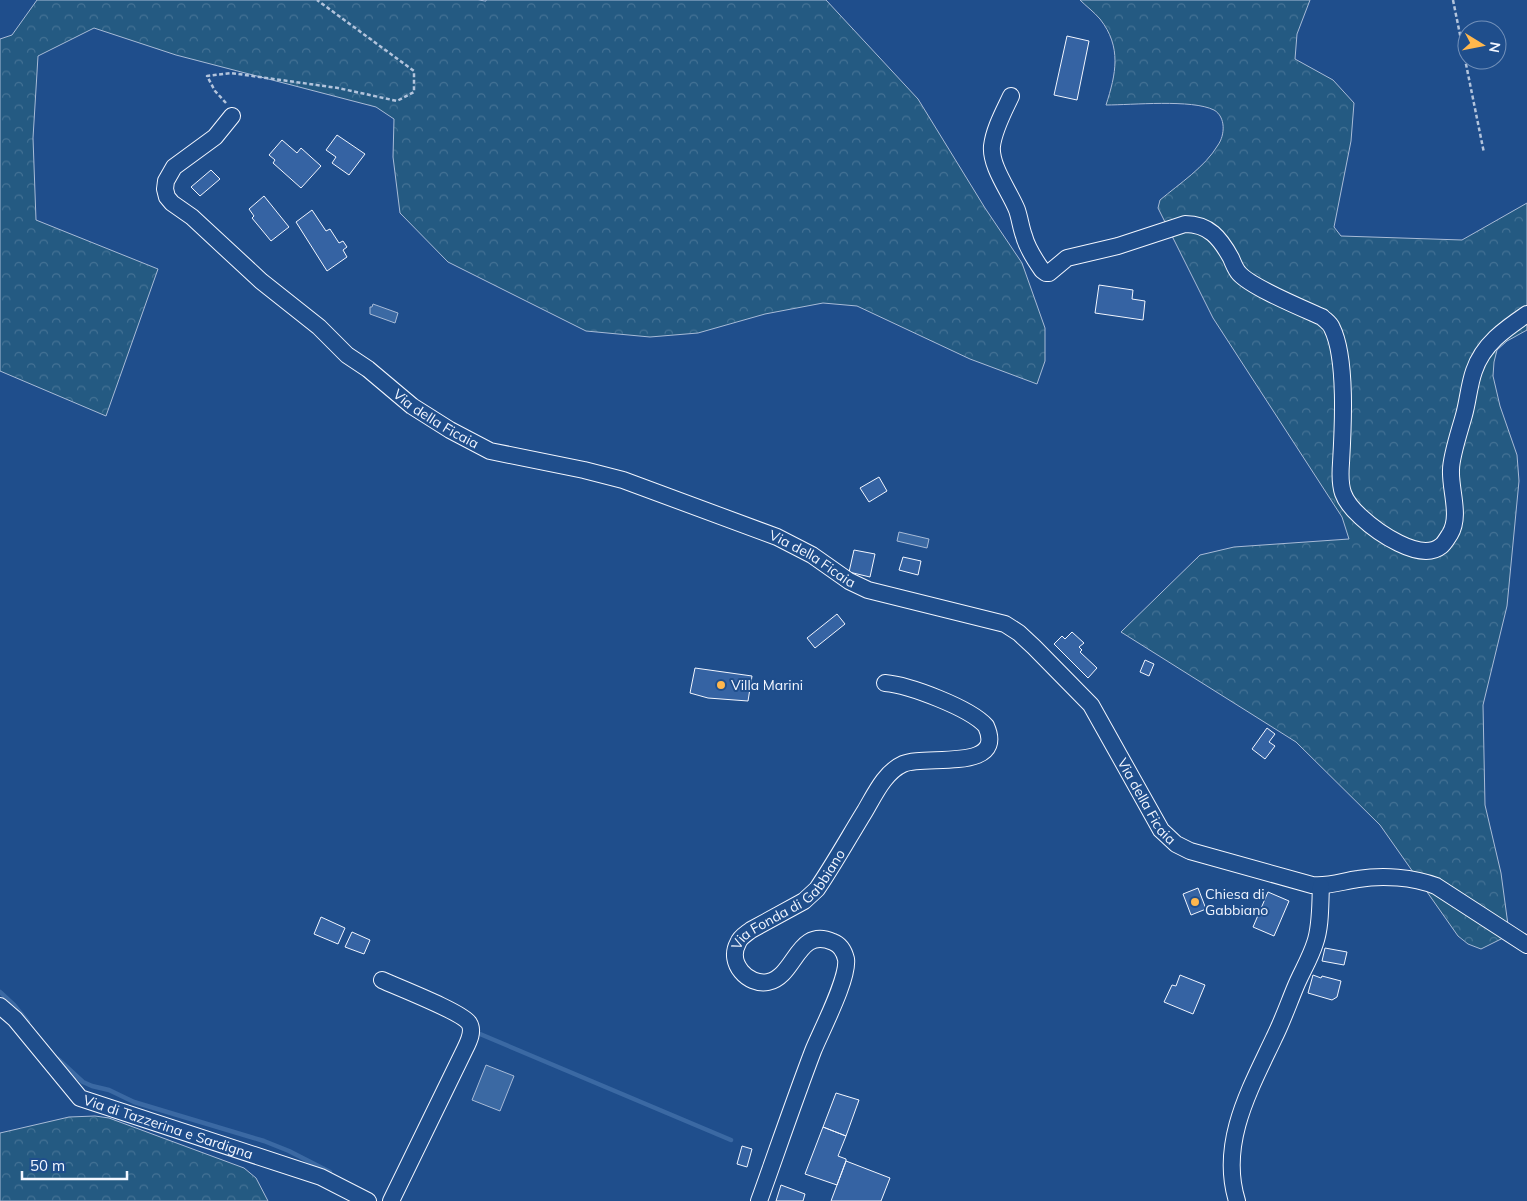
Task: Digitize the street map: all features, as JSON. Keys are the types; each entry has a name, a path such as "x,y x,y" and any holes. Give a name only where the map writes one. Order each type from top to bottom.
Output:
{"street":[{"path":"1012,96 995,134 992,154 1017,210 1024,238 1038,265 1046,273 1050,273 1067,258 1118,246 1185,224 1194,224 1214,233 1222,242 1238,272 1244,277 1322,317 1329,323 1339,350 1342,409 1340,485 1344,498 1350,507 1363,519 1396,542 1412,548 1431,550 1441,547 1451,533 1454,523 1454,509 1451,469 1473,372 1480,356 1490,343 1527,314"},
{"name":"Via della Ficaia","path":"232,116 215,136 174,168 166,181 165,189 168,198 192,217 261,281 319,327 347,355 368,369 412,406 461,437 490,451 623,480 777,537 812,555 849,581 868,590 1005,624 1019,633 1034,647 1091,705 1161,830 1180,847 1301,883 1321,886 1371,877 1427,883 1436,886 1527,945"},
{"name":"Via Fonda di Gabbiano","path":"759,1201 814,1050 843,979 846,960 842,949 837,944 831,941 816,940 809,942 803,947 782,975 776,979 762,982 749,978 738,968 735,956 737,944 751,930 804,901 817,889 879,788 897,768 903,764 918,760 966,760 975,757 986,748 989,740 986,726 968,713 916,689 885,683"},
{"path":"1237,1201 1232,1165 1234,1133 1252,1084 1286,1013 1294,989 1315,944 1318,933 1321,886"},
{"path":"382,980 456,1014 469,1023 471,1030 466,1049 391,1201"},
{"name":"Via di Tazzerina e Sardigna","path":"0,1006 15,1019 80,1098 321,1177 368,1201"}],"path":[{"path":"232,116 231,107 215,91 207,76 231,73 338,88 397,101 414,92 414,71 318,0"},
{"path":"1454,0 1484,153"}],"green space":[{"path":"37,0 826,0 918,99 985,208 1022,263 1045,328 1045,361 1037,384 970,359 857,306 823,303 765,314 698,333 650,337 586,331 448,262 400,213 393,157 394,119 376,107 176,55 94,28 38,56 33,138 36,220 158,269 106,416 0,371 0,39 12,35"},
{"path":"1080,0 1310,0 1297,34 1295,59 1333,80 1354,103 1351,141 1334,227 1341,236 1462,240 1527,203 1527,330 1507,341 1497,350 1494,362 1493,376 1500,406 1517,455 1519,481 1507,606 1483,705 1485,805 1501,873 1508,925 1503,938 1481,949 1468,944 1458,936 1380,825 1296,742 1121,632 1200,555 1234,547 1349,539 1342,517 1213,318 1158,208 1160,200 1191,175 1213,153 1222,136 1223,126 1221,117 1214,110 1192,105 1162,103 1106,105 1114,72 1115,61 1112,40 1100,19"},
{"path":"95,1116 109,1118 244,1168 256,1178 268,1201 0,1201 0,1133 69,1117"}],"shaded area":[{"path":"373,304 398,313 395,323 370,314 370,307"},
{"path":"899,532 929,539 927,548 897,541"},
{"path":"486,1065 514,1076 500,1111 472,1100"}],"building":[{"path":"1067,36 1089,41 1077,100 1054,95"},
{"path":"337,135 365,154 349,175 332,163 336,157 326,150"},
{"path":"282,140 297,153 301,148 321,166 301,188 273,163 275,160 269,155"},
{"path":"211,170 220,179 200,196 191,187"},
{"path":"264,196 289,227 271,241 252,218 254,216 249,209"},
{"path":"312,210 326,231 330,229 339,243 343,241 347,247 343,250 347,257 327,271 296,222"},
{"path":"1099,285 1133,290 1132,299 1145,301 1143,320 1095,313"},
{"path":"879,477 887,491 869,502 860,488"},
{"path":"854,550 875,554 870,577 849,572"},
{"path":"903,557 921,561 918,575 899,570"},
{"path":"837,614 845,624 815,648 807,638"},
{"path":"1072,632 1084,643 1079,647 1082,650 1080,652 1097,668 1088,678 1054,644 1062,636 1065,639"},
{"path":"1145,660 1154,664 1149,676 1140,672"},
{"name":"Villa Marini","path":"695,668 752,676 748,701 708,698 690,693"},
{"path":"1267,728 1275,734 1269,742 1275,746 1265,759 1252,749"},
{"name":"Chiesa di Gabbiano","path":"1198,888 1206,909 1191,915 1183,894"},
{"path":"1268,892 1289,901 1274,936 1253,927"},
{"path":"321,917 345,928 338,944 314,934"},
{"path":"352,932 370,940 364,954 345,947"},
{"path":"1325,948 1347,952 1344,965 1322,961"},
{"path":"1180,975 1205,985 1193,1014 1164,1002 1172,985 1176,986"},
{"path":"1313,975 1341,981 1337,997 1332,1000 1308,993"},
{"path":"836,1093 859,1100 846,1136 823,1127"},
{"path":"823,1127 846,1136 838,1156 846,1159 846,1161 837,1185 805,1174"},
{"path":"742,1146 752,1149 747,1167 737,1164"},
{"path":"846,1161 890,1178 881,1201 831,1201"},
{"path":"781,1185 805,1194 803,1201 776,1201"}],"waterway":[{"path":"0,992 28,1022"},
{"path":"480,1034 731,1140"},
{"path":"58,1059 83,1082 92,1086 109,1090 134,1102 264,1141 289,1151 330,1172"}],"place":[{"name":"Villa Marini","path":"721,685"},
{"name":"Chiesa di Gabbiano","path":"1195,902"}]}
